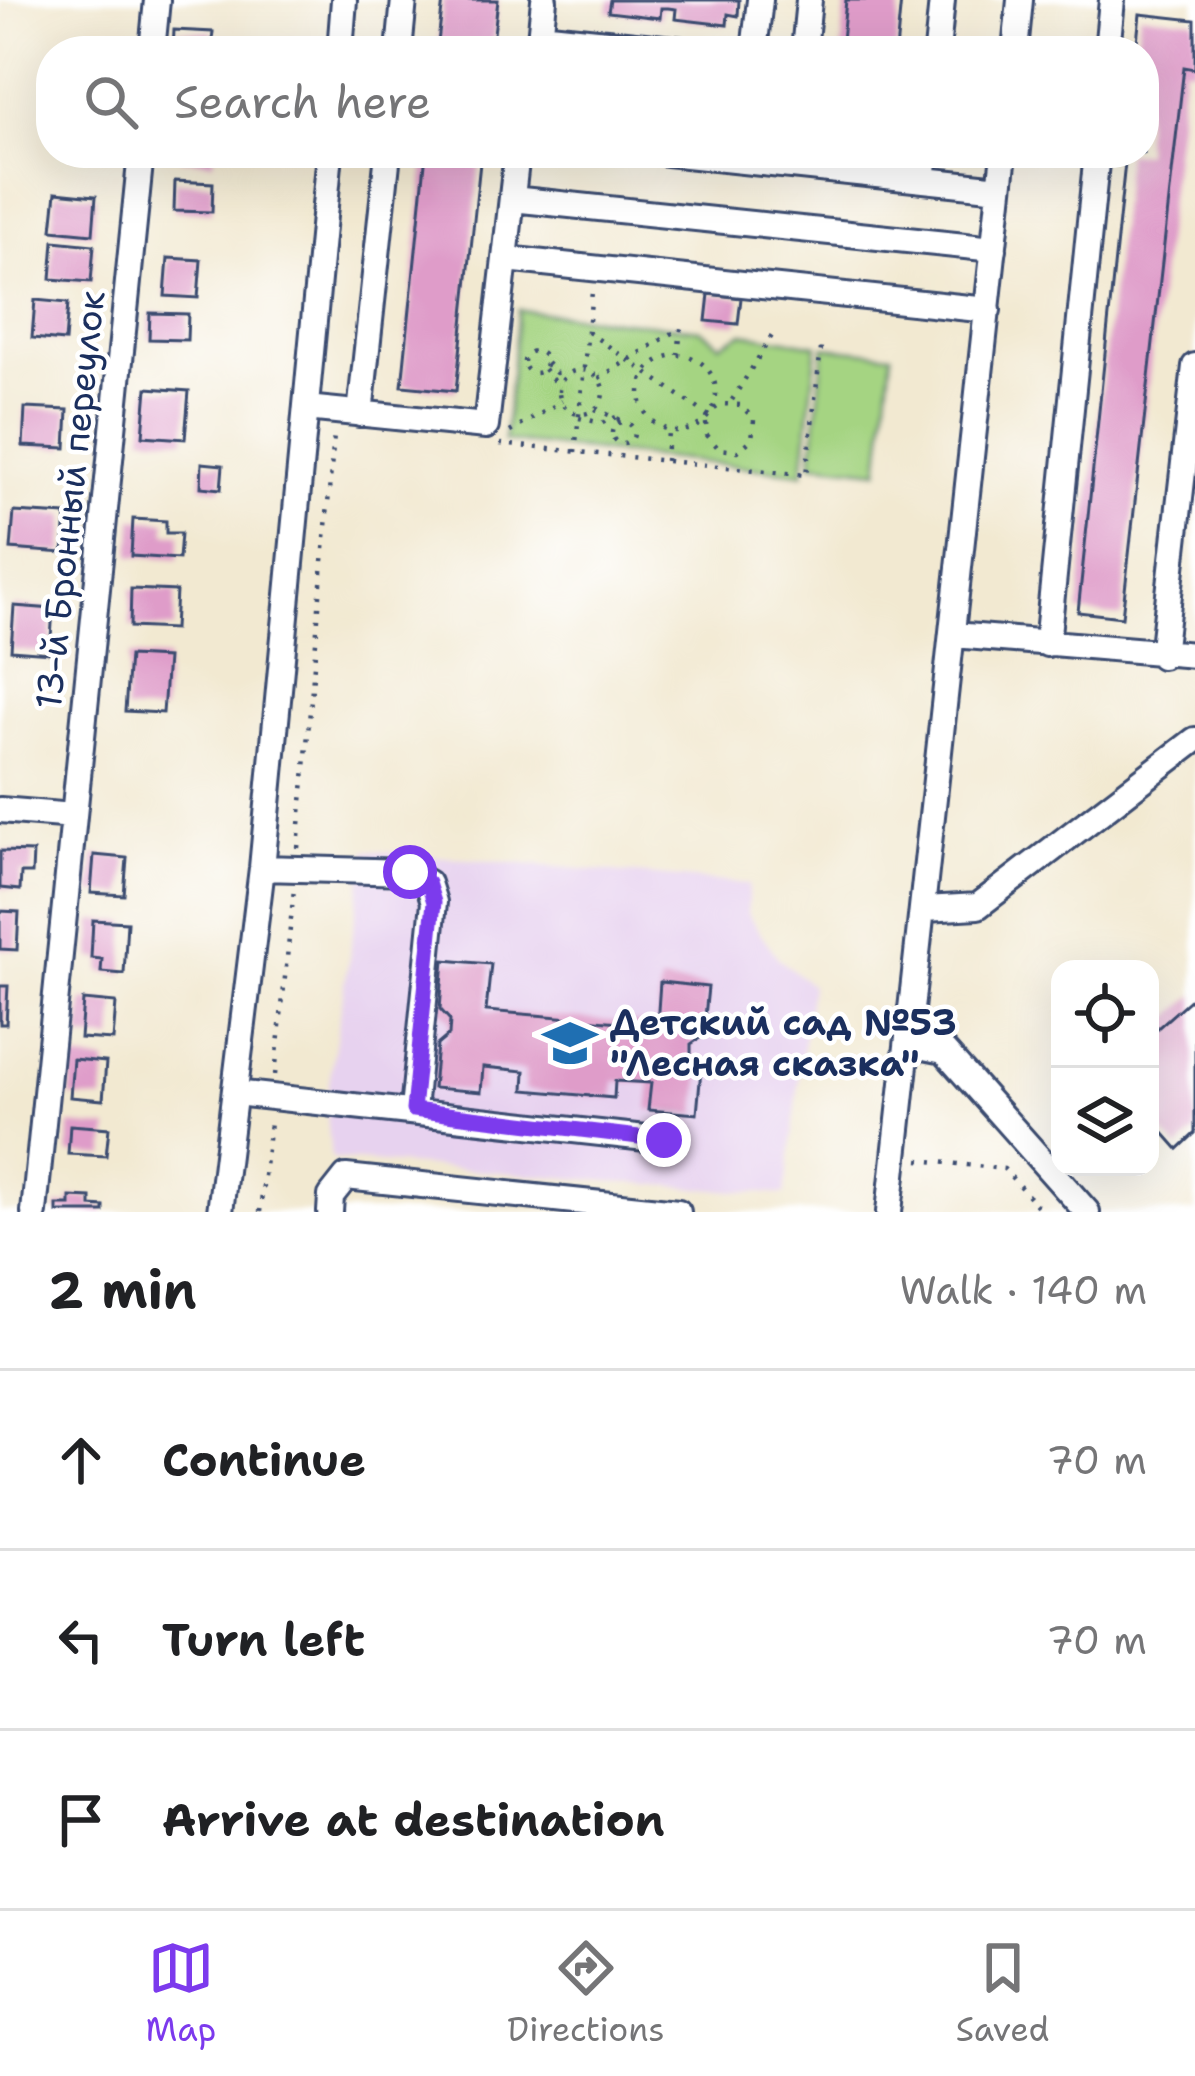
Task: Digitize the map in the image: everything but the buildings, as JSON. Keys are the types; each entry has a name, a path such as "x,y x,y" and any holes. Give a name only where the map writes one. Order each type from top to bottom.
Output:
{"street":[{"path":"153,36 157,0"},
{"path":"341,36 344,0"},
{"path":"400,36 404,0"},
{"path":"541,36 544,0"},
{"path":"756,36 760,0"},
{"path":"805,36 809,0"},
{"path":"939,36 943,0"},
{"path":"1016,36 1020,0"},
{"path":"1108,36 1112,0"},
{"name":"13-й Бронный переулок","path":"34,1212 139,168"},
{"path":"220,1212 262,868 329,168"},
{"path":"348,413 386,168"},
{"path":"305,408 486,425 515,168"},
{"path":"849,168 1000,188"},
{"path":"923,180 924,168"},
{"path":"889,1212 1002,168"},
{"path":"1047,644 1095,168"},
{"path":"512,199 994,249"},
{"path":"506,259 988,310"},
{"path":"1162,656 1186,545 1195,366"},
{"path":"954,635 1162,656 1195,655"},
{"path":"925,909 978,906 1195,740"},
{"path":"0,810 74,816"},
{"path":"262,868 410,872 428,883 434,902 413,1110"},
{"path":"909,1044 944,1051 1087,1212"},
{"path":"235,1093 664,1140"},
{"path":"330,1212 331,1196 346,1177 678,1212"}],"path":[{"path":"575,452 595,268"},
{"path":"678,355 682,320"},
{"path":"599,378 681,328"},
{"path":"588,332 709,415"},
{"path":"730,403 741,405 754,420 746,446 719,449 707,435 709,415 713,377 699,361 678,355 657,361 639,388 643,409 668,430 688,430 709,415 730,403 772,334"},
{"path":"562,401 500,441 806,475 822,340"},
{"path":"522,350 535,351 560,389 562,401 579,416 602,423 616,417"},
{"path":"535,351 526,356 525,368 535,374 546,366"},
{"path":"546,366 556,373 584,369 599,378 603,394 595,409 579,416"},
{"path":"560,389 575,370"},
{"path":"595,409 628,424"},
{"path":"260,1212 348,413"},
{"path":"666,461 668,430"},
{"path":"896,1157 1004,1169 1043,1212"}],"shaded area":[{"name":"Детский сад №53 \"Лесная сказка\"","path":"366,850 749,884 747,914 779,959 811,985 785,1195 331,1159 326,1102"}],"green space":[{"path":"518,310 700,329 720,344 743,333 817,345 803,473 504,441"},
{"path":"824,347 892,354 879,470 812,463"}],"place":[{"name":"Детский сад №53 \"Лесная сказка\"","path":"570,1043"}],"route":[{"path":"410,872 428,883 434,902 413,1110 664,1140"}]}
